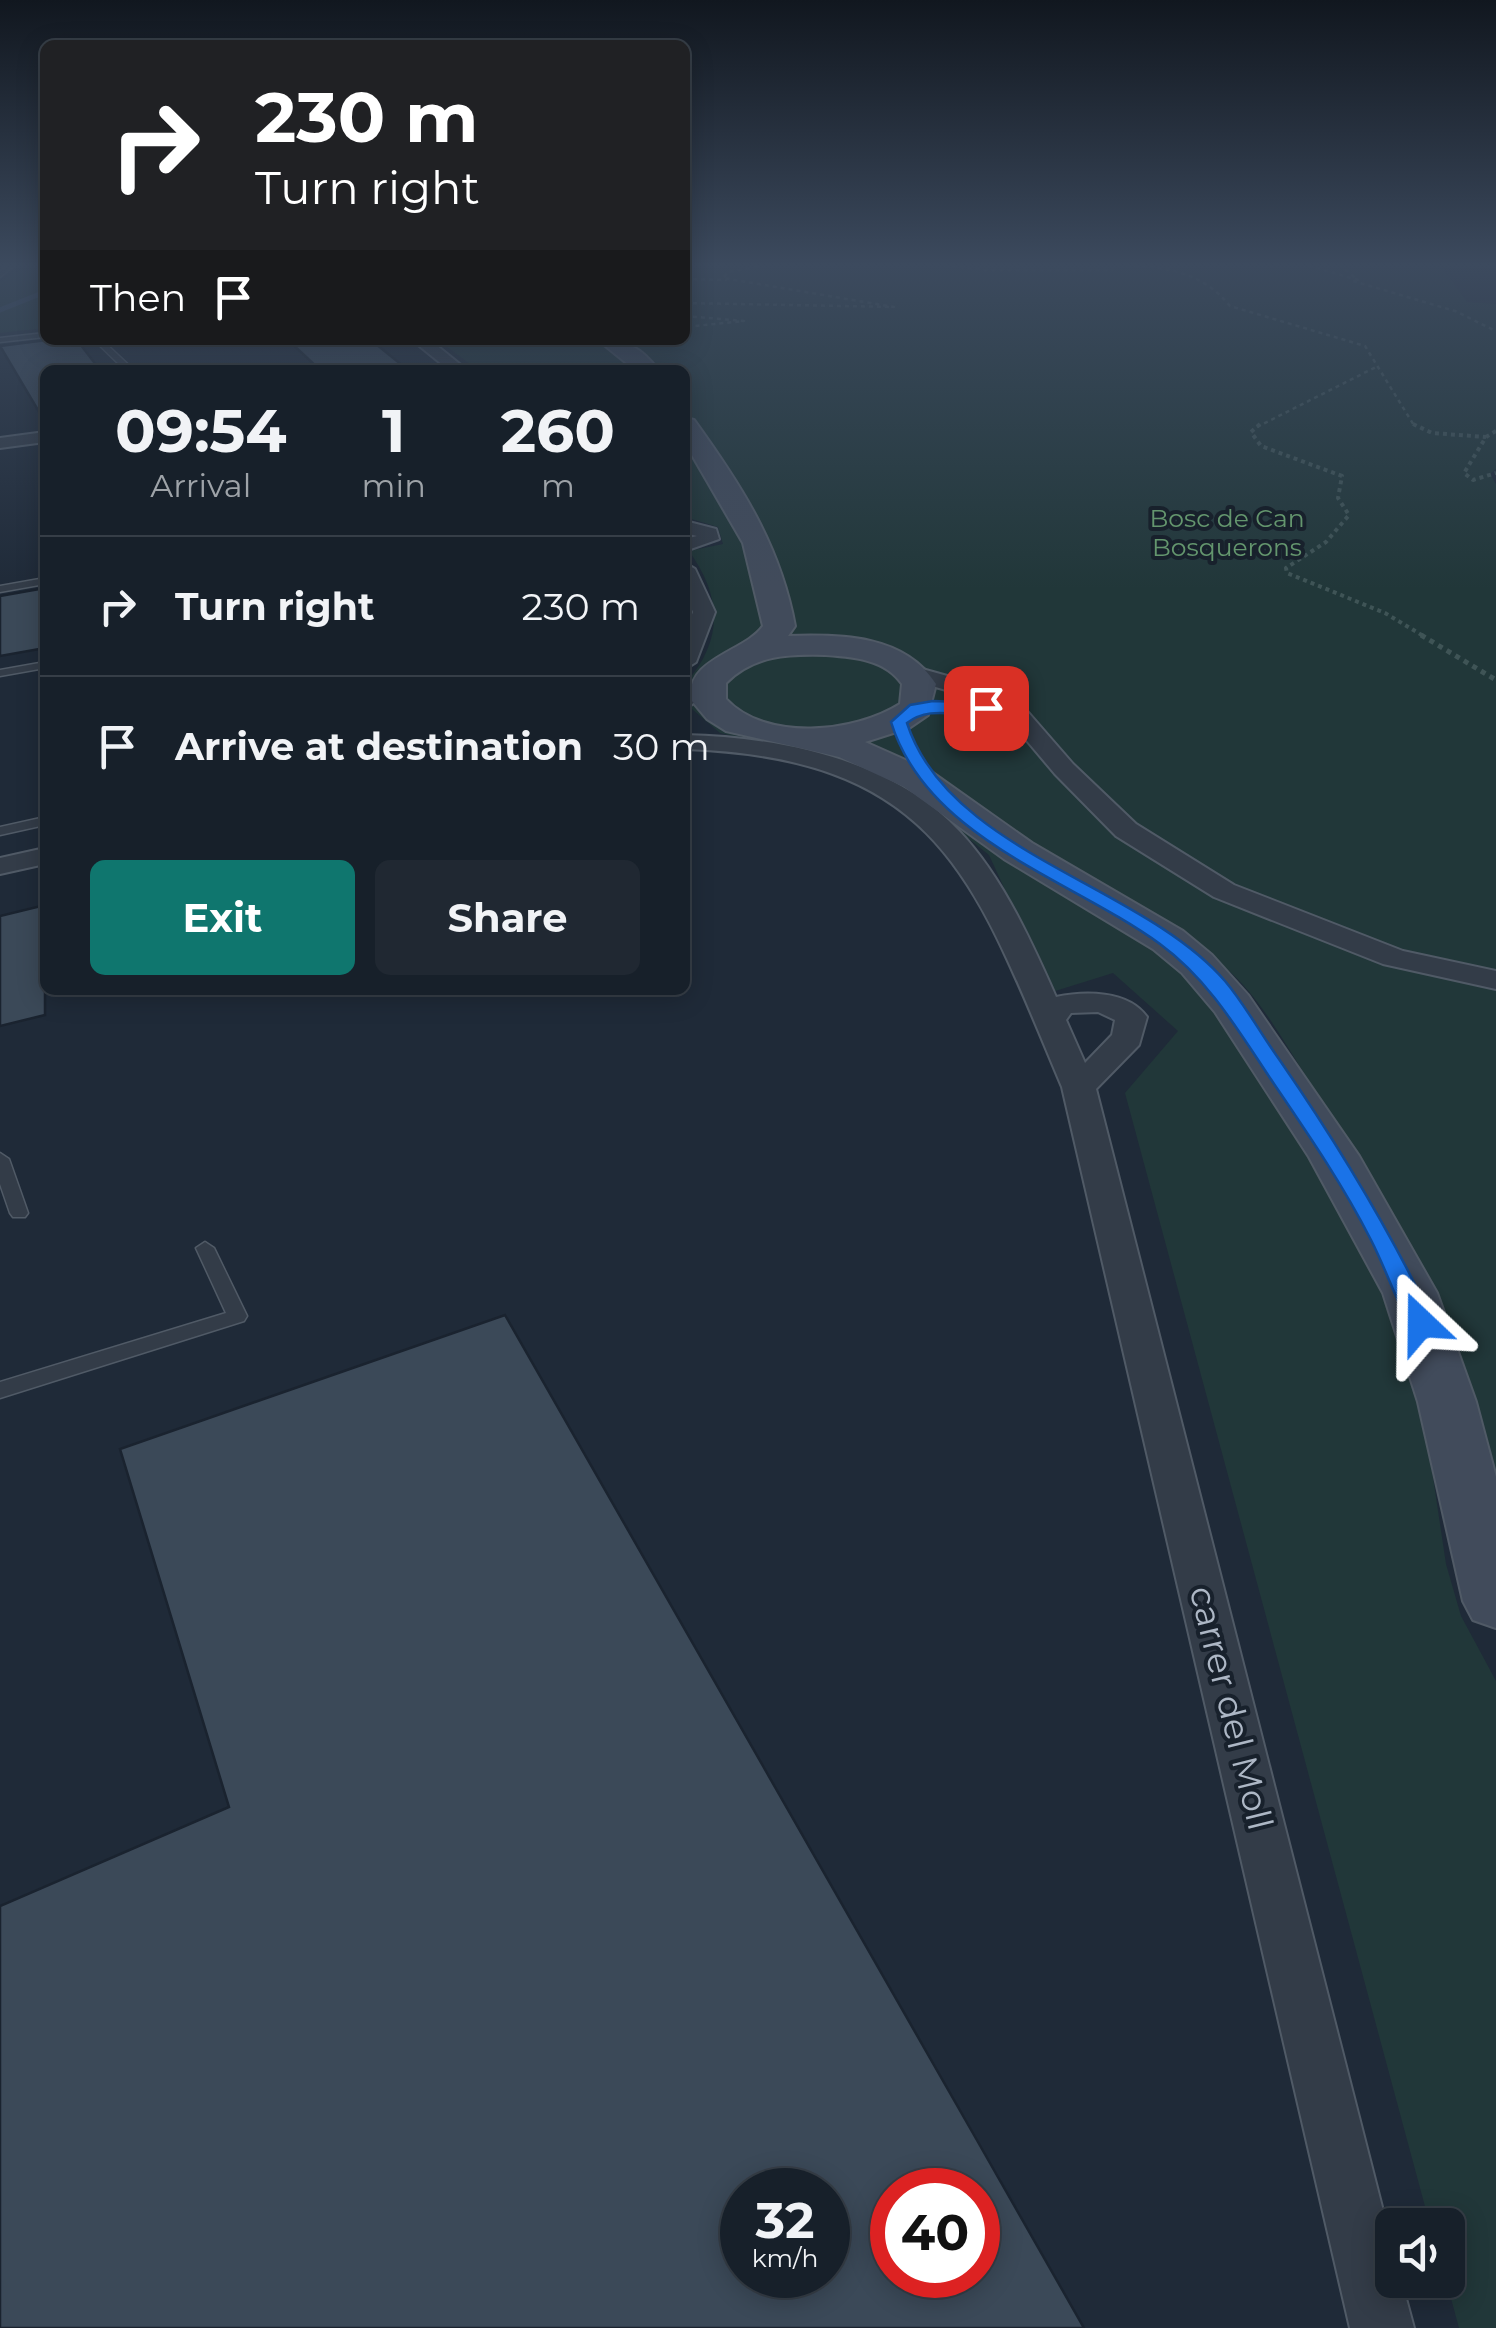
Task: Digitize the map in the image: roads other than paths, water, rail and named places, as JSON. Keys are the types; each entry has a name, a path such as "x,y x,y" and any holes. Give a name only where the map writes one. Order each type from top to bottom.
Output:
{"street":[{"path":"690,433 752,527 776,584 779,626 763,649"},
{"path":"2,440 40,436"},
{"path":"690,528 709,533 709,539 690,545"},
{"path":"690,580 704,612 692,683"},
{"path":"776,584 815,624 863,650 915,674 1004,699 1126,830 1224,892 1394,958 1496,980"},
{"path":"692,683 763,649 825,645 863,650"},
{"path":"915,674 920,694 907,715 906,744 950,802"},
{"path":"692,683 713,706 742,726"},
{"path":"803,738 851,735 907,715 968,704 1001,712 1026,725"},
{"path":"690,728 742,726 803,738 851,750 917,779 1018,851 1138,920 1197,964 1232,1004 1297,1096 1410,1293 1447,1402 1496,1602"},
{"name":"carrer del Moll","path":"690,742 742,745 841,770 883,790 939,826 975,870 1079,1088 1382,2328"},
{"path":"0,866 40,857"},
{"path":"1049,1020 1061,1005 1090,1000 1112,1004 1130,1017 1128,1038 1079,1088"}],"lane":[{"path":"0,588 40,582"},
{"path":"0,673 40,666"},
{"path":"0,830 40,822"},
{"path":"0,1159 19,1213"},
{"path":"0,1390 238,1316 206,1248"}],"park label":[{"name":"Bosc de Can Bosquerons","path":"1227,532"}]}
